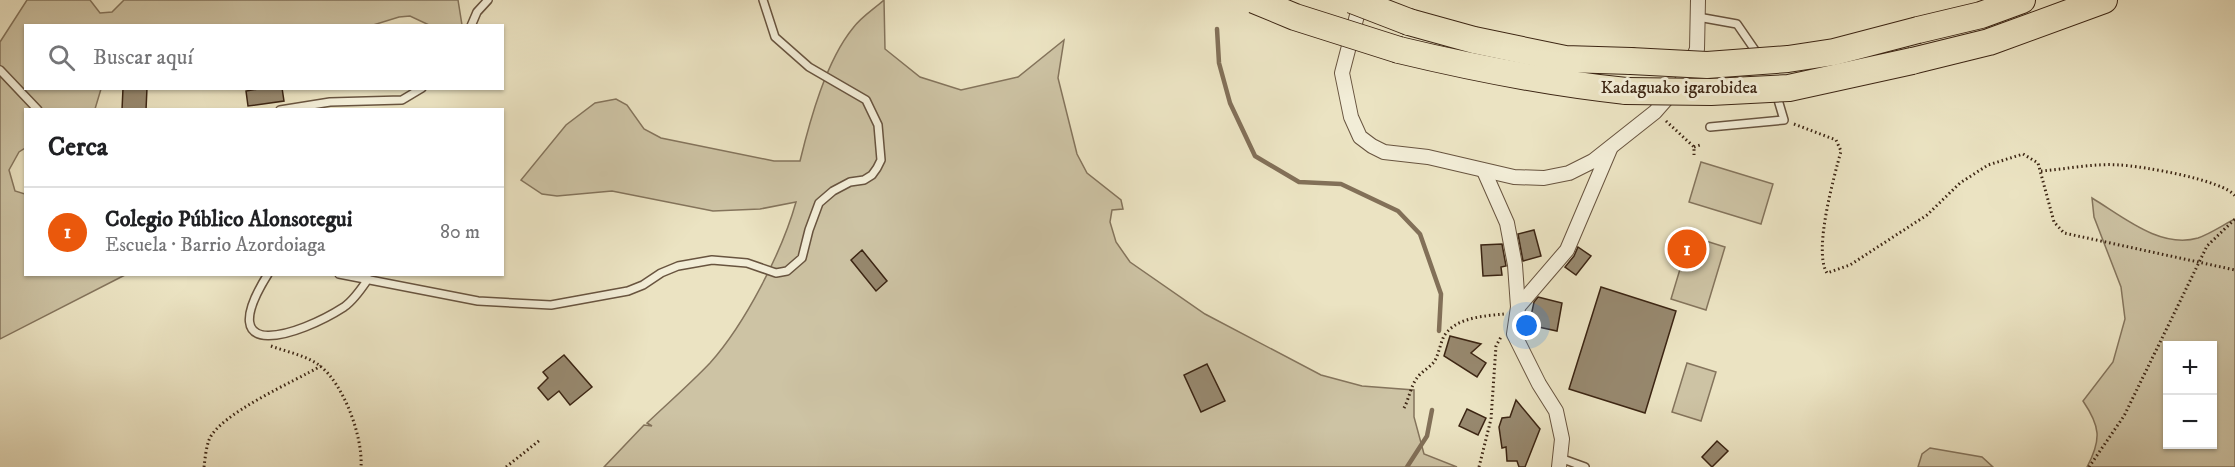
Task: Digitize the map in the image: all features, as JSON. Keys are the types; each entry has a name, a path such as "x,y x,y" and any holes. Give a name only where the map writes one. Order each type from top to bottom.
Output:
{"highway":[{"name":"Kadaguako igarobidea","path":"1254,0 1294,17 1399,50 1461,65 1553,82 1626,91 1711,92 1789,88 1912,61 1989,42 2104,0"},
{"name":"Kadaguako igarobidea","path":"1352,0 1408,22 1474,40 1565,59 1707,65 1788,59 1834,52 1981,15 2022,0"}],"street":[{"path":"1361,0 1342,73 1351,117 1360,136 1372,147 1384,152 1428,157 1514,177 1544,178 1569,173 1593,161 1655,112 1684,79 1697,48 1698,0"},
{"path":"1518,310 1567,250 1612,145"},
{"path":"1484,171 1507,223 1515,265 1518,310 1514,334 1539,384 1556,411 1562,439 1560,463"}],"lane":[{"path":"472,24 477,12 488,0"},
{"path":"351,276 478,301 551,305 628,291 678,266 712,260 747,263 776,273 787,271 802,258 819,203 833,191 850,182 864,180 872,175 881,160 878,125 866,100 809,67 775,37 763,0"},
{"path":"1698,17 1737,24 1769,71"},
{"path":"0,70 36,108"},
{"path":"1710,127 1784,120 1772,81"},
{"path":"292,108 330,102 402,100 419,90"},
{"path":"267,276 255,294 249,310 248,324 255,334 265,337 304,328 346,306 368,279"},
{"path":"1560,463 1585,467"}],"path":[{"path":"1655,112 1694,147 1694,156"},
{"path":"1784,120 1836,140 1840,146 1841,151 1830,189 1822,247 1824,267 1827,273 1850,265 1927,215 1960,183 1988,165 2024,153 2038,163 2054,222 2064,233 2235,270"},
{"path":"1694,147 1700,145"},
{"path":"2041,171 2119,165 2180,174 2215,184 2233,192 2235,196"},
{"path":"2089,467 2124,416 2207,246 2235,219"},
{"path":"1404,408 1416,378 1434,361 1444,336 1450,329 1482,316 1518,310"},
{"path":"255,334 267,344 321,366 342,395 357,432 361,446 361,467"},
{"path":"1479,467 1491,419 1496,346"},
{"path":"204,467 209,439 219,426 242,409 321,366"},
{"path":"506,467 540,440"}],"shaded area":[{"path":"27,0 90,0 100,13 112,12 124,0 458,0 462,24 427,24 410,16 376,24 24,24 24,90 101,90 95,108 24,108 24,149 19,152 9,170 15,191 24,194 24,276 123,276 0,339 0,42"},
{"path":"884,0 885,49 920,77 961,90 1018,77 1064,40 1058,78 1077,154 1087,173 1121,200 1123,209 1112,210 1110,222 1116,242 1130,262 1205,314 1321,375 1362,386 1414,390 1414,417 1424,454 1457,467 604,467 644,425 652,426 647,423 710,363 723,347 761,287 782,243 796,202 760,209 713,211 612,191 557,196 542,194 521,180 566,125 595,103 616,99 627,105 644,129 661,138 774,161 800,161 814,110 835,57 856,24"},
{"path":"1701,162 1773,184 1761,224 1689,202"},
{"path":"2092,198 2142,229 2170,239 2198,238 2235,219 2235,467 2087,467 2095,448 2097,433 2093,418 2083,401 2113,362 2125,319 2121,287 2094,217"},
{"path":"1690,236 1725,247 1706,310 1671,299"},
{"path":"1687,363 1716,372 1701,421 1672,412"},
{"path":"1930,448 1982,457 1993,467 1918,467 1922,454"}],"building":[{"path":"123,90 147,90 146,108 122,108"},
{"path":"282,90 284,101 248,106 246,91"},
{"path":"1534,230 1541,256 1523,261 1518,234"},
{"path":"1502,244 1506,266 1501,267 1502,275 1483,276 1481,245"},
{"path":"1578,247 1591,256 1576,275 1565,267"},
{"path":"862,250 887,281 876,291 851,260"},
{"path":"1601,287 1676,311 1645,413 1569,389"},
{"path":"1538,297 1562,303 1557,331 1529,325 1534,302"},
{"path":"1450,336 1481,344 1471,353 1486,363 1477,377 1444,356"},
{"path":"564,355 592,387 570,405 559,391 548,400 538,388 548,378 543,372"},
{"path":"1207,364 1225,401 1201,412 1184,375"},
{"path":"1516,400 1540,429 1525,467 1519,467 1517,461 1507,461 1506,447 1502,448 1499,427 1502,418 1510,417"},
{"path":"1467,409 1486,418 1478,435 1459,426"},
{"path":"1717,441 1728,451 1712,467 1702,457"}],"waterway":[{"path":"1217,29 1219,63 1230,103 1255,156 1299,182 1341,184 1398,211 1420,234 1441,294 1439,331"},
{"path":"1407,467 1427,436 1432,410"}],"place":[{"name":"Colegio Público Alonsotegui","path":"1687,249"}]}
